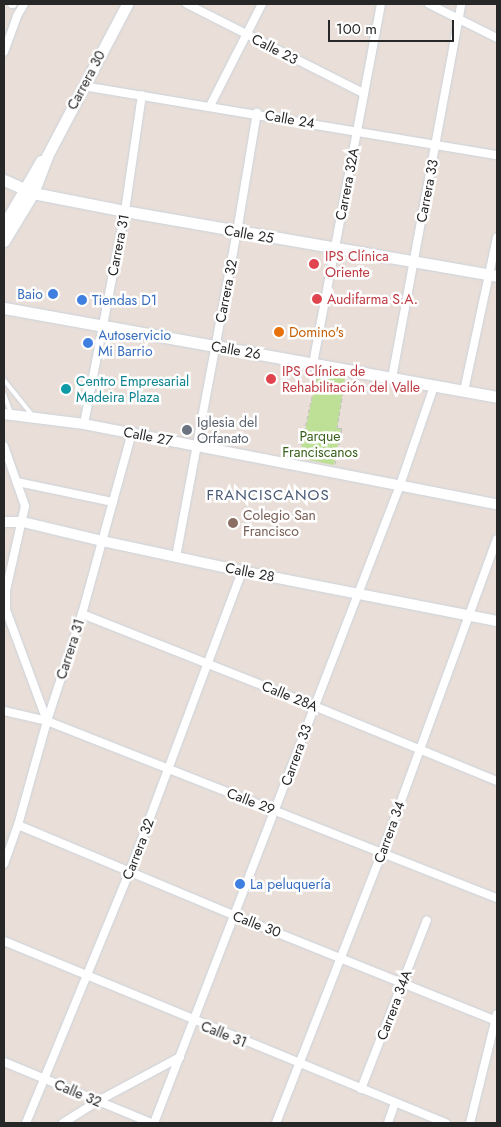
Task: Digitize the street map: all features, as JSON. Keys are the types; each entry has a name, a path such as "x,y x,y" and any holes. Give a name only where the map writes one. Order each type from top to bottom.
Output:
{"main road":[{"name":"Carrera 30","path":"4,241 127,4"},
{"name":"Calle 25","path":"4,180 29,191 125,211 494,276"},
{"name":"Carrera 30","path":"4,225 29,191"},
{"name":"Calle 26","path":"4,308 497,397"}],"street":[{"path":"4,52 17,16 24,4"},
{"name":"Calle 23","path":"187,4 363,93"},
{"path":"210,106 262,4"},
{"name":"Carrera 32A","path":"316,364 334,249 381,4"},
{"path":"429,4 497,38"},
{"name":"Carrera 33","path":"392,378 461,4"},
{"name":"Calle 24","path":"83,86 257,113 497,155"},
{"name":"Carrera 31","path":"84,424 125,211 142,95"},
{"name":"Carrera 32","path":"176,557 237,232 257,113"},
{"path":"464,391 494,276 497,237"},
{"name":"Carrera 33","path":"152,1123 194,1021 233,915 275,811 400,485 434,386"},
{"name":"Calle 27","path":"8,414 84,424 497,504"},
{"name":"Carrera 31","path":"4,864 18,825 47,721 82,614 132,433"},
{"path":"4,446 25,506 23,522 8,580 6,610 47,721"},
{"path":"17,482 114,502"},
{"name":"Calle 28","path":"4,522 23,522 242,571 497,621"},
{"name":"Carrera 34","path":"276,1123 382,853 497,539"},
{"name":"Carrera 32","path":"26,1123 130,871 242,571"},
{"name":"Calle 28A","path":"82,614 497,781"},
{"name":"Calle 29","path":"4,711 47,721 497,898"},
{"name":"Calle 30","path":"18,825 233,915 497,1019"},
{"name":"Carrera 34A","path":"361,1089 427,920"},
{"name":"Calle 31","path":"4,941 298,1064 446,1123"},
{"path":"470,1123 497,1019"},
{"path":"63,1123 98,1101 180,1057"},
{"name":"Calle 32","path":"4,1062 152,1123"},
{"path":"388,1123 395,1103"}],"lane":[{"path":"4,380 34,417"},
{"path":"4,394 8,414"}],"path":[{"path":"296,465 316,364"},
{"path":"333,472 342,428 337,428 347,370"}],"green space":[{"name":"Parque Franciscanos","path":"318,372 345,378 337,428 341,429 334,465 299,458"}],"place":[{"name":"IPS Clínica Oriente","path":"314,264"},
{"name":"Baio","path":"53,294"},
{"name":"Audifarma S.A.","path":"317,299"},
{"name":"Tiendas D1","path":"82,300"},
{"name":"Domino's","path":"279,332"},
{"name":"Autoservicio Mi Barrio","path":"88,343"},
{"name":"IPS Clínica de Rehabilitación del Valle","path":"271,379"},
{"name":"Centro Empresarial Madeira Plaza","path":"66,389"},
{"name":"Iglesia del Orfanato","path":"187,430"},
{"name":"Colegio San Francisco","path":"233,523"},
{"name":"La peluquería","path":"240,884"}],"district":[{"name":"FRANCISCANOS","path":"268,496"}]}
